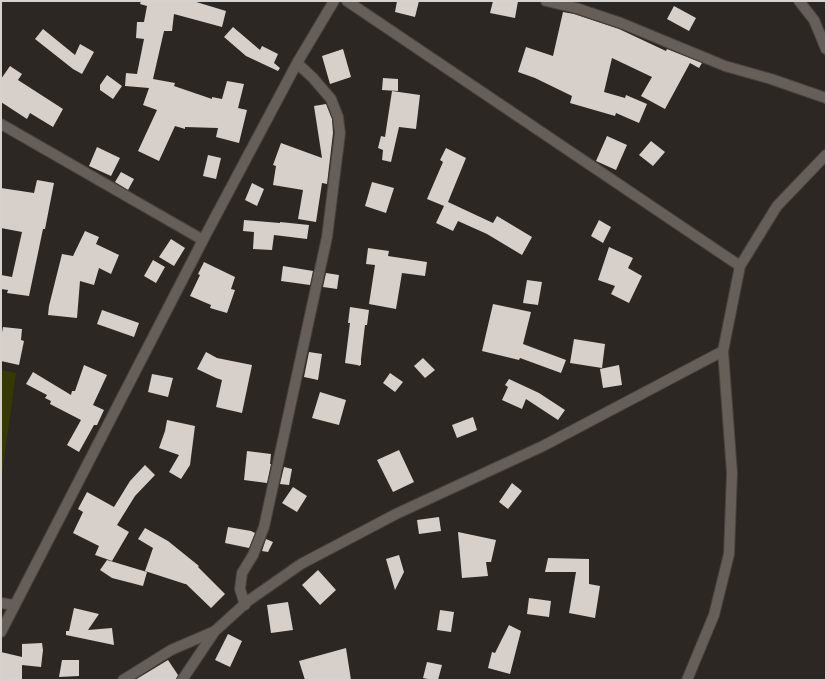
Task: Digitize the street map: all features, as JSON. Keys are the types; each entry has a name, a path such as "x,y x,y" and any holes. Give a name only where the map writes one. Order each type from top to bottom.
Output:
{"street":[{"path":"1,632 203,240 297,63 334,1"},
{"path":"347,1 740,266"},
{"path":"546,1 576,8 621,23 725,66 771,79 826,98"},
{"path":"799,1 814,20 826,49"},
{"path":"245,604 240,589 242,573 252,555 264,527 327,237 340,133 338,117 331,99 313,78 297,63"},
{"path":"1,124 203,240"},
{"path":"687,680 714,615 729,554 732,473 723,351 740,266 776,206 826,155"},
{"path":"182,680 215,631 245,604 301,564 396,514 543,446 723,351"},
{"path":"1,603 14,605"},
{"path":"122,680 171,650 215,631"}],"shaded area":[{"path":"1,370 16,373 1,481"}],"building":[{"path":"141,1 193,1 226,11 222,27 174,14 172,31 164,31 153,79 175,83 174,86 212,99 212,97 222,99 227,81 244,84 238,108 247,110 239,143 216,137 218,128 185,127 185,129 175,126 159,161 138,151 157,110 143,105 149,88 125,86 126,73 137,74 144,39 136,38 137,22 144,22 147,6 140,4"},
{"path":"397,1 419,1 415,17 395,12"},
{"path":"493,1 518,1 515,18 490,13"},
{"path":"674,6 696,18 689,31 667,19"},
{"path":"563,12 574,14 619,29 666,51 667,49 702,63 699,68 690,63 665,109 641,96 652,77 612,58 604,92 625,98 626,95 647,104 639,123 616,113 615,116 570,103 572,96 535,78 518,72 526,47 553,56"},
{"path":"233,27 260,50 262,46 278,54 274,63 280,68 278,71 246,56 224,37"},
{"path":"43,29 75,55 80,44 94,52 82,74 73,69 35,39"},
{"path":"343,49 351,77 330,84 322,56"},
{"path":"10,66 22,74 18,80 63,109 53,127 30,113 27,119 1,102 1,79"},
{"path":"107,75 122,86 113,99 100,90 100,85"},
{"path":"383,78 398,79 398,91 382,90"},
{"path":"392,91 420,95 416,129 399,127 391,162 382,160 383,150 378,148 381,136 385,137"},
{"path":"326,104 332,119 333,133 327,184 322,183 316,222 298,219 303,190 273,185 276,166 273,165 281,143 322,158 314,106"},
{"path":"607,136 627,145 616,170 596,161"},
{"path":"651,141 665,152 653,166 639,155"},
{"path":"97,147 120,158 111,176 89,166"},
{"path":"446,148 466,158 448,202 493,223 497,216 532,237 522,255 487,234 458,221 453,231 436,223 444,206 427,199 443,162 440,160"},
{"path":"208,155 221,158 216,179 203,176"},
{"path":"121,172 134,179 128,190 115,182"},
{"path":"37,180 54,183 29,296 7,293 8,290 1,289 1,275 12,277 22,232 1,228 1,188 34,193"},
{"path":"372,182 394,188 386,213 365,206"},
{"path":"252,183 264,189 257,206 245,200"},
{"path":"244,220 309,225 307,239 274,235 272,250 253,249 254,232 243,231"},
{"path":"599,220 611,227 603,243 591,236"},
{"path":"85,231 99,237 96,244 119,255 111,274 99,268 94,285 80,281 77,318 48,315 62,254 73,256"},
{"path":"171,239 185,248 174,266 159,257"},
{"path":"609,247 633,258 628,268 642,276 629,303 611,294 615,286 598,280"},
{"path":"368,248 389,251 388,256 427,262 425,276 402,273 396,309 369,304 375,265 366,264"},
{"path":"153,260 165,267 156,283 144,276"},
{"path":"204,262 235,277 231,289 235,290 227,313 210,308 211,305 190,296 200,275 198,274"},
{"path":"283,266 313,271 310,285 281,281"},
{"path":"326,273 339,275 337,289 323,287"},
{"path":"527,280 542,282 538,305 523,303"},
{"path":"493,304 531,312 523,344 566,360 561,373 520,358 519,360 482,351"},
{"path":"350,307 369,310 367,325 365,325 360,366 345,363 350,323 348,323"},
{"path":"102,310 139,323 134,337 97,324"},
{"path":"3,327 22,329 21,340 24,341 19,365 1,361 1,338"},
{"path":"574,339 605,344 602,368 570,363"},
{"path":"206,352 217,358 252,365 242,413 216,407 222,380 197,369"},
{"path":"309,352 322,354 318,380 304,377"},
{"path":"423,358 435,370 425,378 414,366"},
{"path":"84,365 107,375 93,405 104,410 97,425 94,425 79,452 67,445 81,420 50,404 51,401 45,398 47,395 26,384 33,372 71,395 72,391 75,391"},
{"path":"619,365 622,385 603,388 600,369"},
{"path":"390,373 403,382 395,392 383,383"},
{"path":"152,374 173,378 168,397 148,392"},
{"path":"509,379 539,393 565,410 558,420 526,399 522,409 502,400 508,387 505,385"},
{"path":"320,392 346,400 339,425 312,418"},
{"path":"473,417 477,430 457,438 452,425"},
{"path":"167,420 195,426 190,465 181,479 169,472 179,455 159,448"},
{"path":"399,450 414,482 393,492 377,460"},
{"path":"247,451 271,454 271,464 267,483 244,480"},
{"path":"145,465 155,475 135,496 117,525 129,532 112,561 95,555 99,546 73,533 83,512 78,509 87,492 114,507 130,481"},
{"path":"284,467 292,469 289,485 280,484"},
{"path":"512,483 522,491 508,509 499,502"},
{"path":"293,487 307,496 297,512 282,503"},
{"path":"439,517 441,531 419,534 417,520"},
{"path":"228,527 255,533 249,548 225,543"},
{"path":"145,528 168,541 199,566 198,567 225,594 211,608 186,584 145,571 153,548 138,539"},
{"path":"458,532 496,540 491,562 486,562 488,576 462,578"},
{"path":"266,539 273,542 268,552 262,551"},
{"path":"399,555 404,572 395,590 386,559"},
{"path":"548,558 589,559 589,584 600,586 595,618 569,613 576,572 545,572"},
{"path":"107,560 147,572 143,586 112,578 100,570"},
{"path":"318,570 336,590 320,605 302,585"},
{"path":"529,598 551,601 549,617 527,614"},
{"path":"288,602 293,630 271,633 267,605"},
{"path":"74,608 99,614 88,630 112,628 114,645 66,635 66,631 69,631"},
{"path":"440,610 454,612 451,632 437,630"},
{"path":"509,625 521,631 510,674 488,668 492,652 495,653"},
{"path":"228,634 242,641 230,667 215,660"},
{"path":"42,643 43,650 41,667 22,665 22,680 1,680 1,652 22,657 22,644"},
{"path":"346,648 351,680 305,680 299,661"},
{"path":"62,660 79,660 79,676 59,677"},
{"path":"168,660 178,675 176,680 135,680"},
{"path":"427,662 442,665 438,680 423,678"}]}
